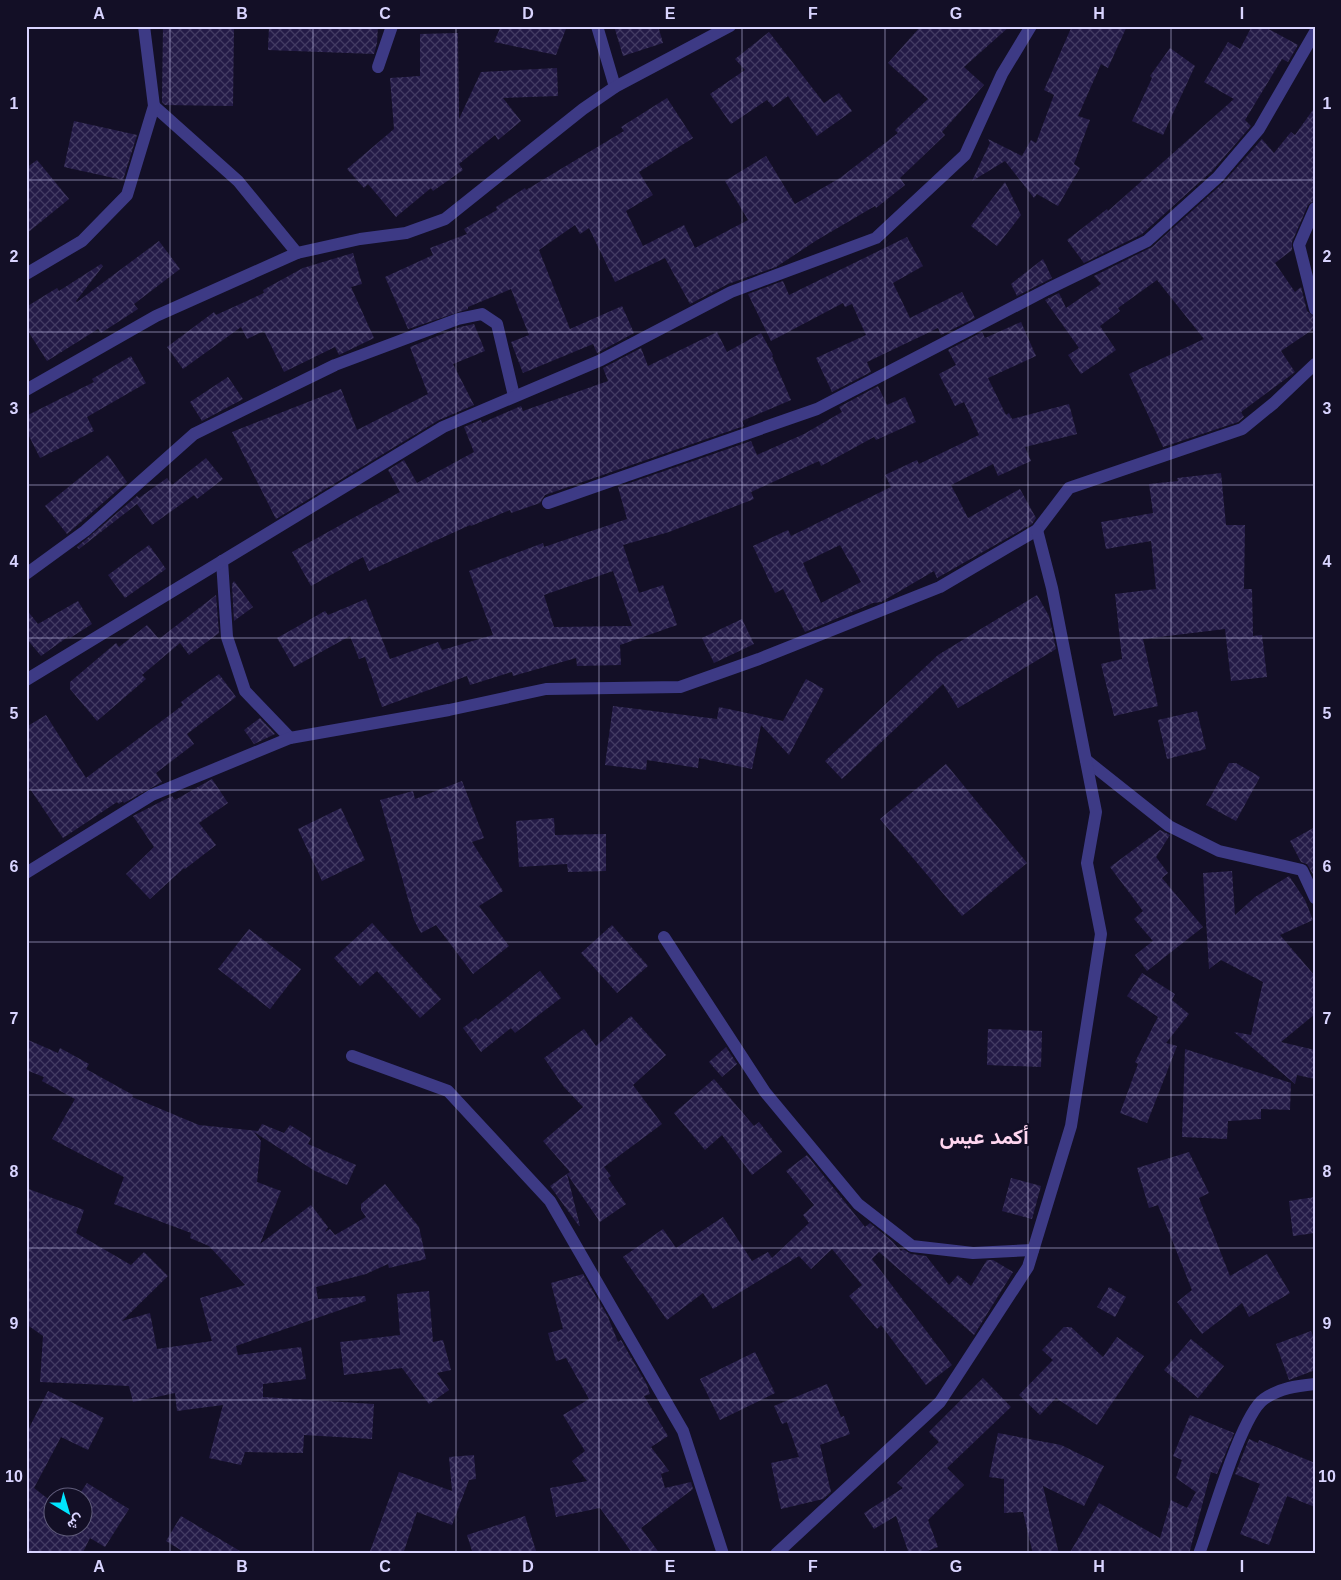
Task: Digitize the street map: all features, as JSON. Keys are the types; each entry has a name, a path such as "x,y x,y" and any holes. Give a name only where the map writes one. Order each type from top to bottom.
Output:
{"street":[{"path":"26,274 82,241 127,195 154,106 144,26"},
{"path":"378,67 392,26"},
{"path":"597,26 615,87"},
{"path":"26,390 156,316 296,253 360,239 406,233 445,219 583,109 615,87 730,26"},
{"path":"26,680 442,427 601,360 730,292 876,238 965,154 1002,74 1031,26"},
{"path":"548,503 817,409 1048,289 1147,241 1218,177 1260,129 1315,32"},
{"path":"154,106 238,181 296,253"},
{"path":"1315,208 1299,245 1315,309"},
{"path":"26,574 85,531 194,434 335,365 458,319 482,314 497,324 514,396"},
{"path":"26,872 152,795 290,738 449,710 546,689 680,687 768,656 940,587 1036,530 1069,488 1242,429 1274,403 1315,364"},
{"path":"776,1554 940,1402 1028,1267 1071,1126 1101,934 1087,863 1096,812 1052,588 1036,530"},
{"path":"222,562 227,637 245,691 290,738"},
{"path":"1086,760 1169,826 1219,851 1302,870 1315,898"},
{"path":"664,937 765,1092 858,1204 912,1246 974,1253 1033,1250"},
{"path":"352,1056 448,1091 550,1201 683,1431 723,1554"},
{"path":"1198,1554 1248,1421 1262,1400 1286,1387 1315,1384"}],"building":[{"path":"163,26 234,26 233,106 165,105 162,102"},
{"path":"269,26 378,26 377,43 374,54 268,50"},
{"path":"501,26 567,26 556,55 494,42"},
{"path":"614,26 658,26 663,43 623,56"},
{"path":"921,26 1010,26 964,67 984,85 942,132 945,135 900,178 905,185 876,208 875,206 817,240 776,267 728,284 690,304 665,258 615,282 589,228 580,234 575,225 539,250 570,329 622,306 634,333 597,353 593,344 523,373 511,342 529,335 511,289 468,307 468,309 408,329 385,277 433,255 430,248 467,234 464,229 497,210 496,207 525,188 526,190 624,131 621,127 667,98 693,138 639,172 653,195 626,211 643,246 684,225 695,248 748,220 725,181 766,156 795,204 840,178 898,133 895,130 928,99 888,63"},
{"path":"1072,26 1127,26 1108,68 1101,64 1078,116 1090,120 1074,164 1080,168 1058,206 1037,194 1034,198 1005,161 972,181 990,143 988,139 1022,156 1031,140 1036,143 1054,95 1044,90"},
{"path":"1252,26 1263,26 1298,45 1288,62 1282,59 1245,120 1251,126 1212,171 1142,234 1084,263 1067,240 1107,209 1108,211 1234,99 1204,82 1228,42 1240,49"},
{"path":"769,32 824,103 839,93 852,111 817,136 788,96 773,107 767,100 731,124 710,94 745,70 735,59"},
{"path":"458,33 459,119 481,72 557,68 558,96 503,98 521,121 498,140 495,135 459,164 463,170 433,191 431,188 396,217 368,184 364,188 347,169 394,129 390,78 420,76 420,34"},
{"path":"1170,48 1195,66 1163,135 1132,121 1152,78 1150,76"},
{"path":"1315,107 1315,200 1308,205 1292,242 1292,250 1275,263 1295,292 1301,287 1307,311 1315,317 1315,328 1281,351 1295,372 1241,412 1244,417 1238,422 1163,447 1129,374 1204,339 1157,280 1118,308 1120,311 1100,326 1116,350 1081,374 1068,355 1079,348 1045,300 1059,293 1066,308 1101,284 1094,276 1152,247 1223,183 1262,139 1274,153 1291,132 1295,135"},
{"path":"74,121 137,135 123,180 64,167"},
{"path":"37,160 69,199 26,234 26,168"},
{"path":"1005,182 1021,215 997,246 971,226"},
{"path":"907,237 923,266 893,283 910,318 962,292 975,318 941,335 938,328 867,362 871,372 832,392 816,358 866,335 852,304 845,307 843,303 771,341 748,294 783,281 789,295"},
{"path":"159,241 180,269 134,304 138,309 101,333 98,329 47,361 26,328 26,307 57,288 59,291 101,264 103,266 77,302"},
{"path":"353,253 362,284 351,287 374,338 339,355 335,347 284,372 264,331 247,339 241,327 183,369 167,347 214,312 216,315 264,293 263,290 303,268"},
{"path":"1043,259 1052,278 1017,296 1011,284"},
{"path":"1021,322 1036,356 988,378 1006,415 1009,413 1012,419 1069,404 1077,434 1025,447 1031,461 998,476 993,464 951,485 968,518 1020,489 1036,518 1032,524 937,578 934,571 881,602 873,603 805,632 783,589 775,593 753,546 788,530 791,536 891,487 885,475 917,460 919,464 979,435 964,402 955,406 939,374 956,365 948,350 982,332 985,338","holes":["840,545 861,582 821,603 803,563"]},
{"path":"474,324 485,351 453,364 474,405 439,420 276,519 232,432 341,389 357,430 428,394 410,347 460,327"},
{"path":"717,332 727,352 761,333 773,355 791,400 742,421 744,426 545,495 540,503 511,513 510,510 470,525 369,571 363,557 311,586 292,552 400,492 388,470 404,460 417,483 474,452 464,427 481,420 482,423 521,406 523,411 608,381 603,368 641,348 648,366"},
{"path":"131,356 146,383 87,417 94,431 40,458 26,430 26,416 94,382 92,379"},
{"path":"228,377 243,399 202,421 190,402"},
{"path":"878,386 887,405 905,397 916,422 876,440 874,437 821,466 819,461 751,492 754,499 669,532 623,545 639,593 663,585 677,625 620,645 621,665 577,666 576,658 513,676 512,672 470,685 467,676 382,707 365,657 359,659 350,636 294,667 277,638 325,611 328,615 366,599 390,659 438,642 442,650 493,635 469,571 543,543 544,547 627,519 618,487 751,441 757,455 804,434 842,412 839,407","holes":["613,571 632,626 554,627 544,595"]},
{"path":"108,455 127,482 67,534 45,506"},
{"path":"206,458 223,479 197,499 194,495 152,525 137,504 79,549 77,547 137,496 139,498 167,478 172,485"},
{"path":"1221,473 1226,525 1245,525 1244,589 1252,589 1253,636 1262,635 1267,677 1231,681 1225,629 1143,639 1158,706 1114,716 1101,664 1122,659 1115,594 1156,589 1151,541 1106,549 1101,522 1153,513 1149,484 1178,481 1177,478"},
{"path":"149,545 166,569 125,598 108,575"},
{"path":"234,581 253,607 234,621 232,584"},
{"path":"216,595 219,633 189,655 180,643 142,675 146,679 97,721 70,689 70,682 116,643 119,647 147,625 159,639"},
{"path":"1037,595 1049,616 1056,649 958,708 943,684 842,779 825,761 938,655"},
{"path":"78,601 92,624 70,638 69,636 41,656 26,638 26,609 38,624"},
{"path":"742,619 754,644 714,663 702,638"},
{"path":"219,674 236,697 187,734 194,744 156,773 162,782 124,803 123,801 119,804 117,802 63,838 26,783 26,727 46,715 86,778 183,705 181,702"},
{"path":"806,679 824,689 789,755 761,725 752,769 699,758 698,768 647,760 646,770 605,765 613,706 717,719 719,707 783,721"},
{"path":"1197,711 1206,749 1167,759 1158,720"},
{"path":"260,718 275,734 254,744 244,730"},
{"path":"1229,763 1236,763 1260,777 1236,821 1206,805"},
{"path":"946,764 1027,863 962,916 880,819"},
{"path":"212,779 228,803 199,823 216,845 184,868 150,899 126,874 154,847 133,816 172,796 175,800"},
{"path":"462,781 484,838 472,842 503,891 479,906 509,946 473,974 436,925 421,933 414,920 380,800 413,791 415,799"},
{"path":"341,808 365,860 322,881 298,829"},
{"path":"554,818 555,835 606,834 606,871 568,872 567,864 519,867 516,821"},
{"path":"1315,827 1315,878 1307,864 1301,862 1290,841"},
{"path":"1160,830 1170,835 1156,857 1168,873 1162,878 1203,927 1147,971 1135,955 1153,941 1134,919 1143,911 1110,867"},
{"path":"1232,871 1235,915 1255,897 1289,876 1305,900 1313,920 1280,935 1315,976 1315,1014 1281,1042 1315,1050 1315,1079 1297,1075 1295,1084 1234,1032 1251,1035 1263,982 1221,960 1209,969 1203,873"},
{"path":"372,923 441,999 420,1018 377,971 360,986 334,958"},
{"path":"612,925 648,966 617,993 581,953"},
{"path":"249,929 301,969 270,1009 218,969"},
{"path":"540,971 561,998 515,1033 511,1028 481,1052 463,1028 476,1018 478,1020"},
{"path":"1142,973 1175,994 1172,1000 1189,1014 1166,1043 1177,1046 1147,1123 1120,1113 1138,1064 1135,1062 1158,1017 1127,996"},
{"path":"631,1016 666,1055 633,1085 662,1124 604,1167 611,1176 608,1178 626,1204 600,1222 567,1174 570,1172 543,1141 583,1107 564,1087 544,1058 584,1029 596,1046"},
{"path":"988,1029 1042,1031 1041,1067 987,1065"},
{"path":"26,1039 58,1053 60,1048 89,1064 86,1069 133,1095 132,1097 199,1125 258,1131 262,1124 284,1133 290,1125 311,1138 308,1144 356,1165 347,1185 315,1171 254,1132 261,1141 257,1182 281,1191 260,1244 311,1205 328,1227 325,1232 330,1229 335,1235 366,1217 361,1210 361,1204 385,1184 419,1227 426,1259 389,1268 388,1264 366,1274 316,1287 318,1299 365,1296 366,1301 236,1346 238,1355 301,1347 306,1379 263,1384 263,1397 374,1404 372,1439 304,1435 303,1453 245,1452 241,1465 209,1458 223,1405 177,1411 175,1393 133,1402 129,1386 40,1382 43,1336 26,1324 26,1188 84,1210 76,1233 131,1265 144,1252 168,1276 122,1321 150,1313 157,1349 212,1341 200,1298 245,1285 209,1246 190,1238 191,1233 114,1204 124,1177 52,1139 75,1099 42,1081 44,1077 26,1070"},
{"path":"726,1047 737,1064 722,1077 709,1062"},
{"path":"1185,1049 1291,1083 1290,1110 1261,1109 1261,1119 1228,1121 1227,1139 1182,1137"},
{"path":"714,1079 754,1126 759,1122 782,1152 752,1175 722,1135 705,1150 674,1113"},
{"path":"1189,1152 1209,1193 1199,1198 1230,1276 1267,1254 1290,1293 1249,1317 1242,1303 1202,1334 1177,1302 1192,1290 1158,1205 1149,1208 1137,1168"},
{"path":"807,1155 865,1227 870,1223 901,1251 903,1249 911,1254 926,1256 949,1285 958,1275 971,1286 987,1260 993,1260 1013,1272 974,1335 879,1252 872,1259 952,1365 926,1385 881,1325 877,1329 849,1296 862,1285 832,1249 811,1269 799,1256 713,1309 703,1293 667,1320 623,1257 663,1229 676,1248 723,1217 752,1261 768,1252 772,1258 809,1223 803,1215 814,1205 786,1171"},
{"path":"567,1174 580,1226 550,1186"},
{"path":"1011,1178 1041,1186 1032,1219 1002,1211"},
{"path":"1315,1197 1315,1233 1293,1236 1289,1201"},
{"path":"583,1274 608,1317 618,1342 621,1340 647,1385 650,1394 644,1396 668,1436 651,1447 669,1471 661,1474 665,1488 691,1482 693,1489 641,1528 660,1554 633,1554 600,1508 556,1517 550,1488 587,1481 572,1461 585,1451 563,1415 589,1399 566,1358 556,1361 548,1333 563,1329 551,1283"},
{"path":"1109,1287 1126,1297 1115,1317 1097,1307"},
{"path":"429,1291 433,1342 443,1340 451,1370 437,1373 449,1390 429,1404 402,1368 344,1375 340,1342 400,1335 397,1294"},
{"path":"1064,1327 1071,1327 1103,1357 1117,1337 1144,1356 1097,1425 1056,1398 1040,1415 1019,1395 1053,1360 1042,1350"},
{"path":"1311,1331 1315,1341 1315,1370 1289,1380 1276,1344"},
{"path":"1191,1339 1224,1366 1198,1398 1164,1370"},
{"path":"755,1352 775,1393 720,1420 700,1379"},
{"path":"983,1378 1011,1407 947,1468 964,1485 928,1520 938,1547 919,1554 909,1554 896,1516 874,1529 864,1513 903,1488 897,1483 939,1442 929,1432"},
{"path":"827,1384 841,1417 844,1416 850,1434 820,1445 831,1492 823,1499 781,1509 771,1463 799,1457 787,1422 782,1424 774,1406"},
{"path":"48,1391 104,1418 88,1450 61,1437 34,1488 42,1494 42,1538 90,1538 82,1554 26,1554 26,1434"},
{"path":"1190,1415 1234,1433 1217,1474 1211,1472 1189,1554 1069,1554 1099,1503 1160,1538 1171,1500 1187,1508 1196,1492 1176,1478 1182,1460 1173,1456"},
{"path":"998,1433 1061,1445 1104,1466 1084,1506 1043,1486 1059,1554 1033,1554 1023,1512 1004,1513 1004,1479 989,1477"},
{"path":"1249,1439 1258,1443 1259,1440 1315,1463 1315,1507 1287,1496 1269,1545 1240,1534 1260,1484 1235,1474"},
{"path":"474,1455 476,1479 469,1480 452,1525 417,1512 403,1554 369,1554 399,1472 452,1491 449,1457"},
{"path":"87,1483 129,1509 105,1547 90,1538 92,1538 92,1488 84,1488"},
{"path":"181,1516 245,1554 187,1554 166,1541"},
{"path":"525,1516 537,1554 473,1554 467,1535"}],"district":[{"name":"أكمد عيس","path":"984,1136"}]}
